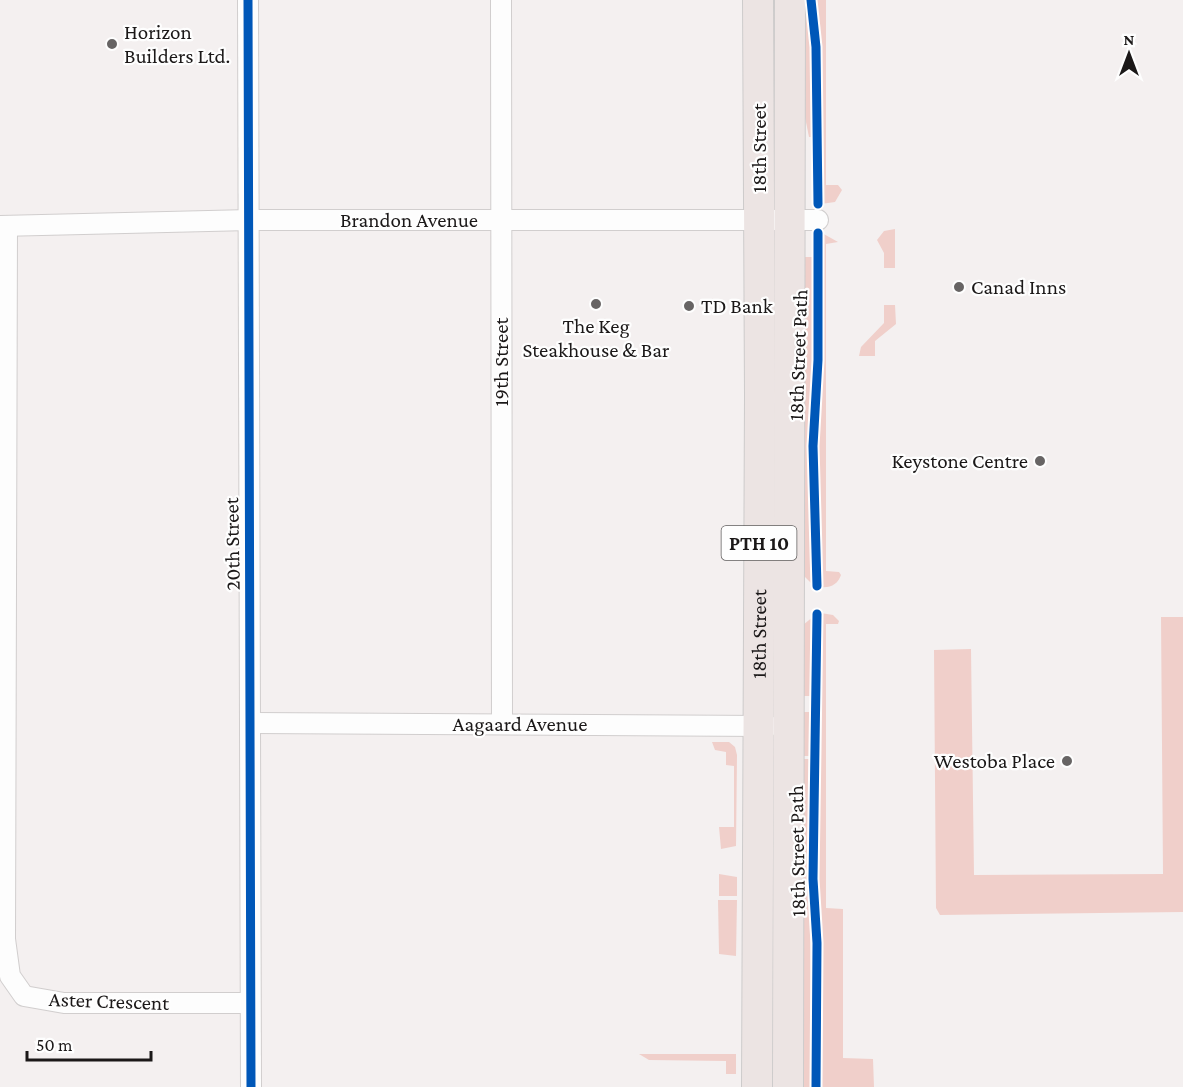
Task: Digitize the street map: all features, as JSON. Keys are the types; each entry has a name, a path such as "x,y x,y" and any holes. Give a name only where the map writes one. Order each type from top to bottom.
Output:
{"main road":[{"name":"18th Street","path":"757,1087 758,0"},
{"name":"18th Street","path":"788,1087 789,727 804,220 790,0"}],"street":[{"name":"20th Street","path":"248,0 250,220 248,343 252,723 251,1087"},
{"name":"19th Street","path":"501,0 501,724"},
{"name":"Brandon Avenue","path":"3,226 250,220 759,222 804,220"},
{"name":"Aster Crescent","path":"3,226 3,721 5,939 9,976 24,996 64,1003 250,1003"},
{"name":"Aagaard Avenue","path":"252,723 789,727"}],"shaded area":[{"path":"801,0 808,0 813,46 813,137 809,137 802,102"},
{"path":"815,0 826,0 826,185 838,185 842,190 835,202 821,204 822,92"},
{"path":"895,229 895,268 884,268 884,253 877,240 884,231"},
{"path":"822,233 838,242 826,244 826,571 839,572 841,575 836,583 825,587 821,587 817,413 822,343"},
{"path":"800,257 814,257 814,353 809,415 813,519 812,584 804,576"},
{"path":"884,305 895,305 896,324 875,341 875,356 859,356 861,347 884,323"},
{"path":"821,613 833,615 839,621 838,624 826,624 826,908 843,909 843,1058 873,1059 874,1087 820,1087 820,948 816,888"},
{"path":"814,616 813,696 800,696 803,625"},
{"path":"1161,617 1183,617 1183,912 940,915 936,908 934,650 971,649 974,875 1163,874"},
{"path":"800,712 813,712 811,756 800,756"},
{"path":"712,742 729,742 735,747 737,755 736,846 721,849 719,827 734,827 734,766 726,765 726,752 715,750"},
{"path":"800,759 811,759 809,841 812,1087 799,1087"},
{"path":"719,874 737,877 737,896 719,896"},
{"path":"718,900 737,900 736,956 719,954"},
{"path":"639,1054 736,1054 736,1074 726,1074 726,1061 649,1060"}],"cycle path":[{"path":"248,0 251,1087"},
{"path":"811,0 816,47 818,204"},
{"name":"18th Street Path","path":"817,586 813,446 818,360 818,233"},
{"name":"18th Street Path","path":"816,1087 817,943 813,879 817,614"}],"place":[{"name":"Horizon Builders Ltd.","path":"112,44"},
{"name":"Canad Inns","path":"959,287"},
{"name":"The Keg Steakhouse & Bar","path":"596,304"},
{"name":"TD Bank","path":"689,306"},
{"name":"Keystone Centre","path":"1040,461"},
{"name":"Westoba Place","path":"1067,761"}]}
